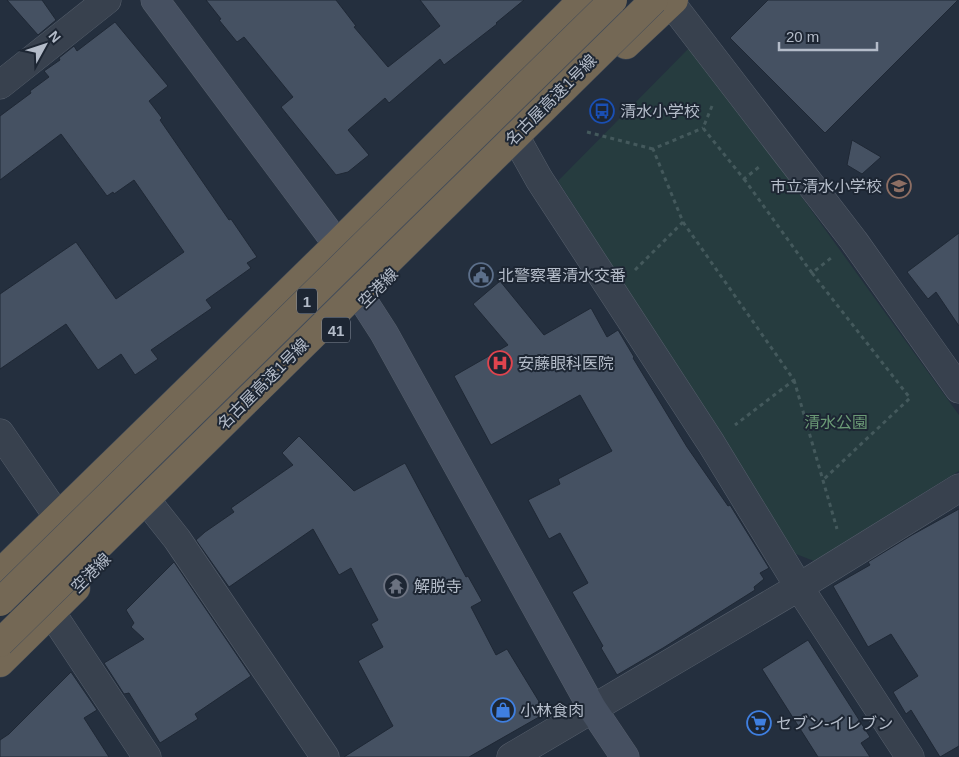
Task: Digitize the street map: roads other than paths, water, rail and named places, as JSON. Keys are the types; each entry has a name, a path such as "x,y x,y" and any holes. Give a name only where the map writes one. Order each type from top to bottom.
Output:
{"highway":[{"path":"0,573 337,244 582,0"},
{"name":"名古屋高速1号線","path":"0,602 613,0"},
{"name":"名古屋高速1号線","path":"0,643 666,1"},
{"name":"空港線","path":"0,663 666,1"}],"street":[{"path":"0,85 107,0"},
{"path":"155,0 337,244 364,302 384,333 592,708 625,757"},
{"path":"666,1 726,73 854,241 959,389"},
{"path":"520,145 539,179 710,443 799,587 910,757"},
{"path":"0,433 58,518"},
{"path":"510,757 799,587 959,488"},
{"path":"154,510 177,540 325,757"},
{"path":"51,612 147,757"}],"place":[{"name":"清水小学校","path":"602,111"},
{"name":"市立清水小学校","path":"899,186"},
{"name":"北警察署清水交番","path":"481,275"},
{"name":"安藤眼科医院","path":"500,363"},
{"name":"解脱寺","path":"396,586"},
{"name":"小林食肉","path":"503,710"},
{"name":"セブン-イレブン","path":"759,723"}],"park label":[{"name":"清水公園","path":"836,422"}]}
